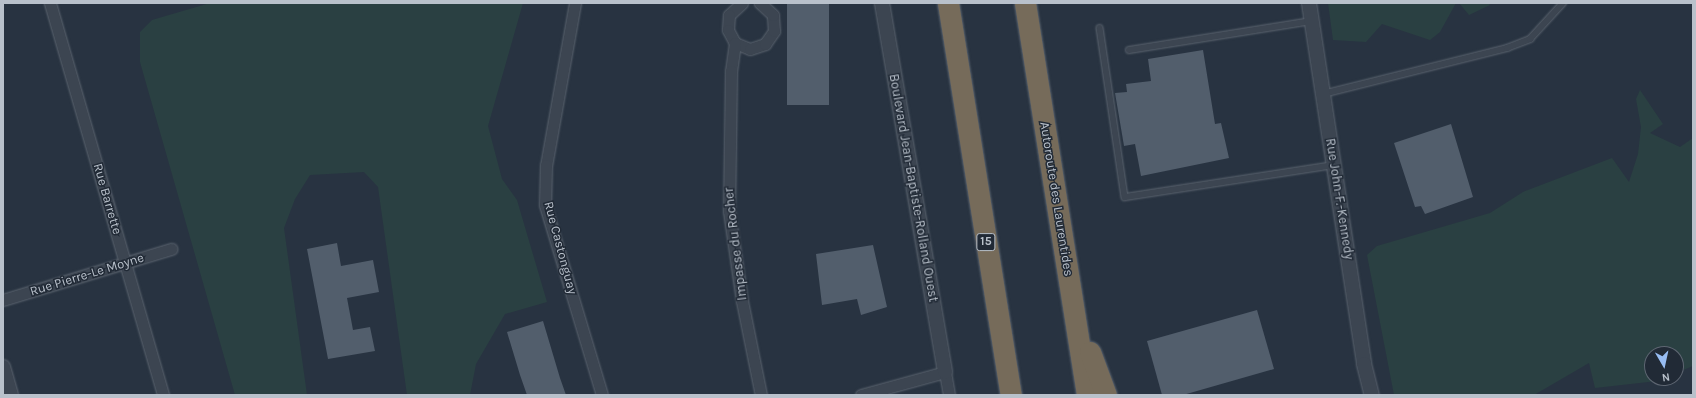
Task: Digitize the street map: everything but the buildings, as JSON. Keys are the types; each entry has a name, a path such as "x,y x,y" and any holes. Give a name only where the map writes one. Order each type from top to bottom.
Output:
{"highway":[{"name":"15","path":"948,3 1010,394"},
{"name":"Autoroute des Laurentides","path":"1025,3 1088,395"},
{"path":"1074,309 1106,395"}],"street":[{"name":"Rue Barrette","path":"50,3 163,395"},
{"name":"Rue Castonguay","path":"575,3 546,165 546,205 602,395"},
{"name":"Impasse du Rocher","path":"742,3 734,8 727,22 735,43 730,86 729,211 742,301 761,395"},
{"path":"735,43 750,48 770,38 773,16 760,3"},
{"name":"Boulevard Jean-Baptiste-Rolland Ouest","path":"882,3 945,372"},
{"name":"Rue John-F.-Kennedy","path":"1309,3 1364,364 1372,395"},
{"name":"Rue Pierre-Le Moyne","path":"3,300 171,249"},
{"path":"3,367 11,395"},
{"path":"860,395 945,372 949,395"}],"lane":[{"path":"1323,94 1507,48 1530,39 1563,3"},
{"path":"1129,50 1312,21"},
{"path":"1100,28 1125,197 1334,164"}],"green space":[{"path":"210,3 523,3 488,126 502,179 517,200 547,302 505,314 476,364 470,395 407,395 378,187 364,172 310,175 295,199 284,228 307,395 235,395 140,62 140,32 152,20"},
{"path":"1328,3 1456,3 1440,32 1430,40 1382,24 1366,42 1333,40"},
{"path":"1459,3 1488,3 1490,5 1469,15"},
{"path":"1640,90 1663,124 1650,133 1680,147 1693,138 1693,366 1684,370 1684,346 1644,346 1644,382 1595,388 1589,363 1534,395 1394,395 1367,255 1377,246 1490,213 1523,192 1612,158 1629,182 1638,154 1641,127 1636,99"}]}
